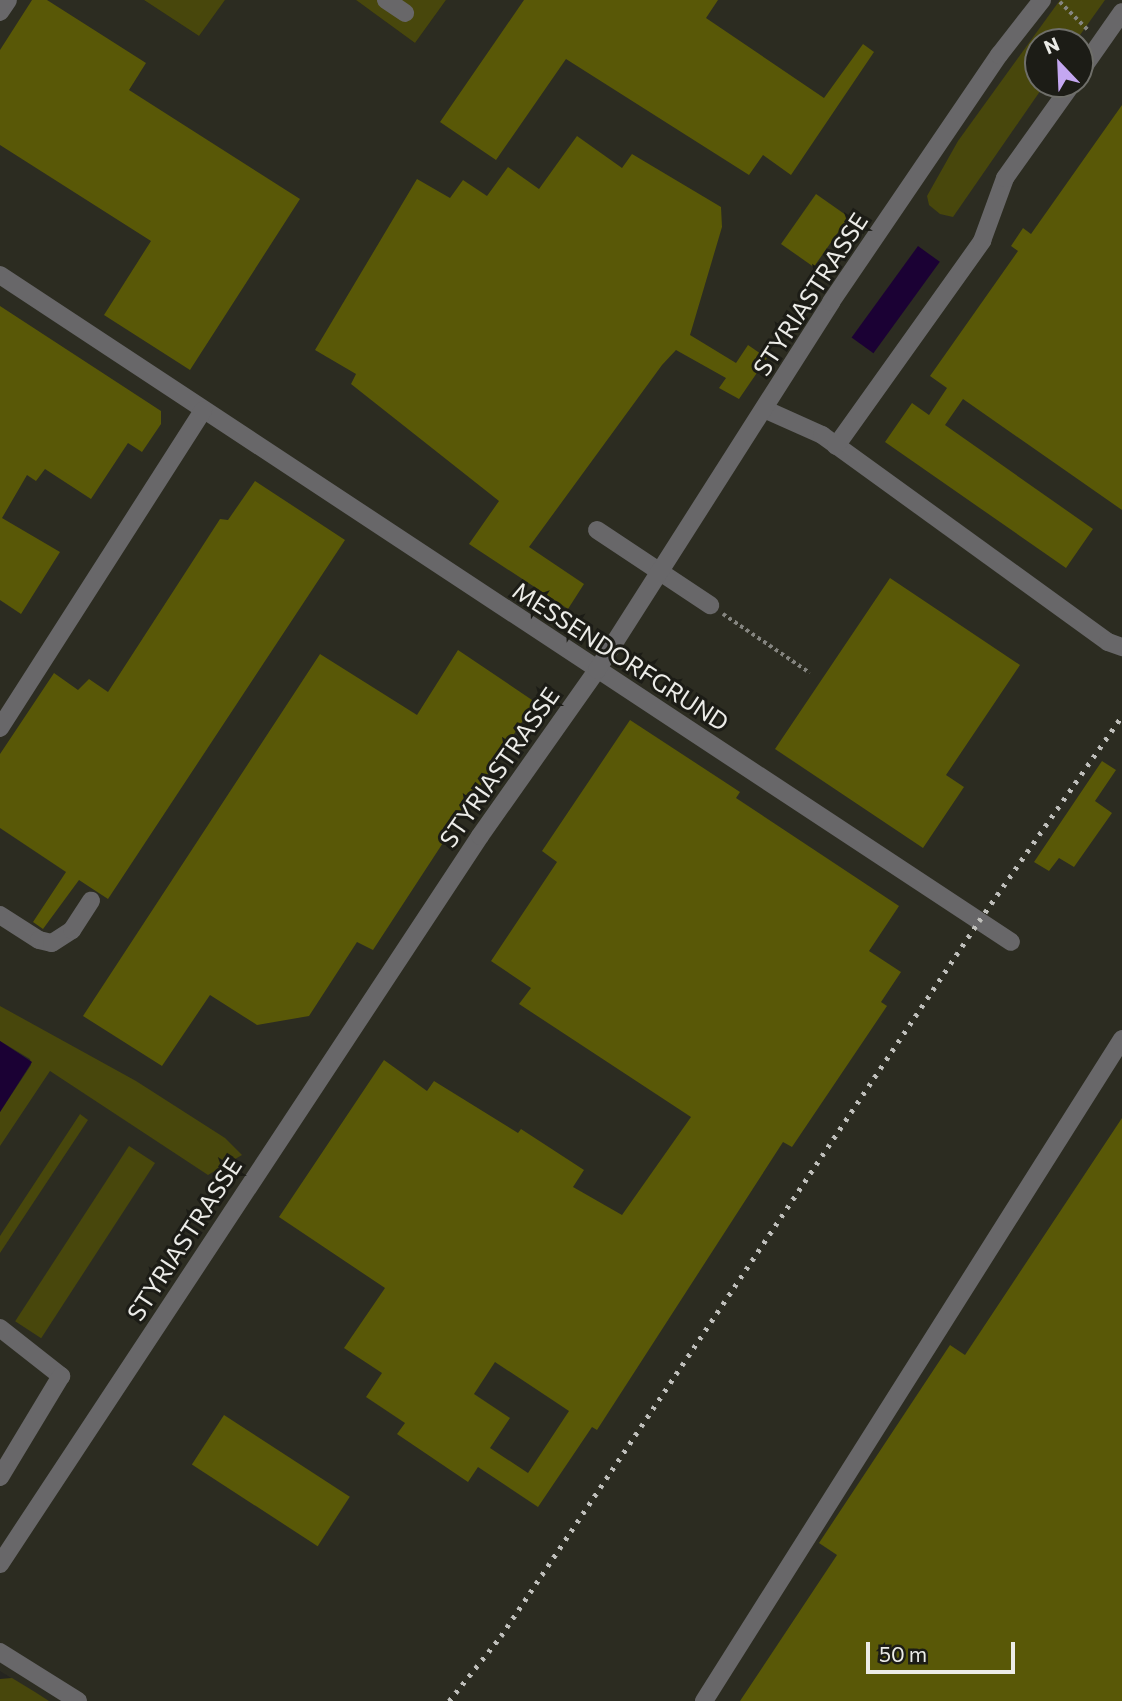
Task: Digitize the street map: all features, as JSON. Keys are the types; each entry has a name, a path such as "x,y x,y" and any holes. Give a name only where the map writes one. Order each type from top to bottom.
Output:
{"street":[{"path":"0,12 8,0"},
{"path":"386,0 405,13"},
{"name":"STYRIASTRASSE","path":"0,1564 480,836 597,670 764,409 984,78 1042,0"},
{"path":"1094,52 1122,12"},
{"path":"835,446 982,241 1005,178 1062,98"},
{"name":"MESSENDORFGRUND","path":"0,275 1011,942"},
{"path":"764,409 835,446 1108,642 1122,647"},
{"path":"0,728 203,410"},
{"path":"597,530 662,569 710,605"},
{"path":"0,915 39,940 52,943 72,930 91,901"},
{"path":"704,1701 1122,1039"},
{"path":"0,1328 61,1376 0,1477"},
{"path":"0,1652 78,1701"}],"path":[{"path":"1059,0 1085,28"},
{"path":"710,605 810,673"}],"shaded area":[{"path":"0,0 144,0 199,36 225,0 356,0 415,43 446,0 1122,0 1122,1701 3,1701 16,1681 0,1671"},
{"path":"144,0 225,0 199,36"},
{"path":"356,0 446,0 415,43"},
{"path":"1060,0 1105,0 1085,28 1040,28"},
{"path":"1024,50 1024,98 1035,98 953,217 940,214 929,205 927,196 958,141"},
{"path":"918,246 940,262 873,353 852,337"},
{"path":"0,1006 136,1081 225,1138 242,1155 208,1175 50,1071 0,1146 0,1112 31,1065 30,1059 0,1041"},
{"path":"0,1041 32,1062 0,1112"},
{"path":"80,1114 88,1120 0,1253 0,1236"},
{"path":"129,1146 155,1163 41,1338 15,1321"},
{"path":"12,1678 49,1701 0,1701 0,1679"}],"building":[{"path":"32,0 47,0 146,63 129,90 300,199 190,370 104,315 151,241 0,145 0,50"},
{"path":"524,0 718,0 706,18 824,98 863,44 874,52 791,175 763,155 749,175 566,59 496,160 440,122"},
{"path":"1122,105 1122,510 963,399 945,425 1093,529 1066,568 885,442 912,403 929,415 947,388 930,376 1018,251 1011,246 1023,228 1031,234"},
{"path":"577,136 622,168 632,154 721,207 722,227 690,335 736,363 748,345 767,358 739,399 719,388 726,378 676,350 662,365 529,547 584,584 568,609 469,544 499,501 351,384 356,374 315,350 417,179 450,198 463,180 487,196 508,167 539,189"},
{"path":"816,194 849,217 814,267 781,244"},
{"path":"0,306 161,411 161,424 142,452 128,443 91,499 45,469 36,481 27,475 2,518 60,552 21,614 0,600"},
{"path":"255,481 345,540 108,899 79,880 43,929 33,922 66,872 0,828 0,754 54,673 78,690 89,679 108,692 220,519 228,520"},
{"path":"890,578 1020,665 946,775 964,787 923,848 775,749"},
{"path":"458,650 535,702 373,950 357,942 309,1016 257,1025 210,995 162,1066 83,1016 320,654 417,715"},
{"path":"630,720 740,792 736,798 899,906 869,951 901,972 881,1002 887,1006 792,1147 783,1142 597,1430 592,1427 538,1507 478,1467 468,1482 397,1434 405,1423 366,1397 382,1373 344,1348 385,1288 279,1217 384,1060 427,1091 434,1081 518,1133 521,1129 584,1170 573,1187 622,1215 691,1117 519,1004 531,988 491,961 557,862 542,851","holes":["495,1362 569,1411 528,1473 490,1448 510,1418 474,1394"]},
{"path":"1102,761 1116,770 1095,801 1112,813 1074,867 1059,858 1049,871 1034,862"},
{"path":"1122,1118 1122,1701 740,1701 837,1555 819,1543 950,1345 965,1355"},
{"path":"224,1415 350,1497 318,1546 192,1464"}],"railway":[{"path":"449,1701 501,1636 979,921 1122,716"}]}
